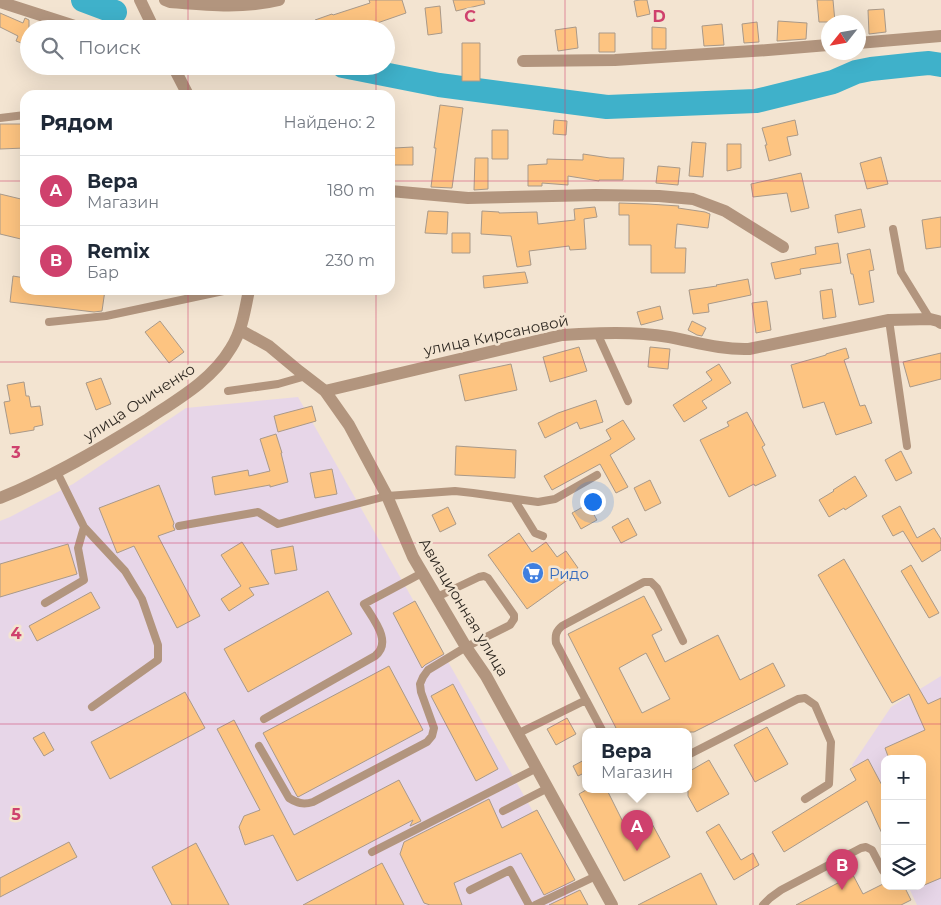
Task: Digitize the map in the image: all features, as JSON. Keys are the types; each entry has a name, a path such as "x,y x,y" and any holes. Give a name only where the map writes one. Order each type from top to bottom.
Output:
{"street":[{"path":"140,0 150,20"},
{"path":"165,0 214,6 265,4 279,0"},
{"path":"0,2 56,20"},
{"path":"866,42 941,36"},
{"path":"523,61 615,60 821,46"},
{"path":"178,75 185,90"},
{"path":"395,192 451,198 596,195 693,198 725,212 783,247"},
{"name":"улица Очиченко","path":"0,498 31,485 91,454 173,403 202,382 221,363 232,347 240,330 247,295"},
{"name":"улица Кирсановой","path":"324,391 562,335 637,333 669,337 734,350 888,320 936,321"},
{"name":"Авиационная улица","path":"240,330 269,346 324,391 349,424 387,496 413,557 519,733 612,905"}],"lane":[{"path":"0,118 20,116"},
{"path":"893,229 901,272 936,321"},
{"path":"49,322 106,316 205,295"},
{"path":"888,320 908,446"},
{"path":"597,333 628,401"},
{"path":"228,391 278,384 306,376"},
{"path":"57,472 84,527 125,571 142,599 158,645 158,660 92,706"},
{"path":"179,526 258,512 278,524 387,496 455,491 538,502 555,500 597,475"},
{"path":"514,499 535,533 543,536"},
{"path":"45,602 84,580 78,548 84,527"},
{"path":"264,719 380,652 383,643 382,634 364,604 422,573"},
{"path":"259,746 288,798 305,804 313,802 427,742 432,736 434,728 421,692 420,684 423,676 428,670 466,646 510,625 514,619 514,614 488,578 484,576 437,597"},
{"path":"601,728 556,643 557,631 562,626 644,582 651,582 657,588 683,640"},
{"path":"692,754 798,699 805,698 815,705 832,742 829,784 805,799"},
{"path":"519,733 586,700"},
{"path":"372,852 537,768"},
{"path":"503,811 548,788"},
{"path":"763,905 781,890 861,848 866,847 872,850 881,867"},
{"path":"470,890 510,870 529,905"},
{"path":"535,905 596,876"}],"shaded area":[{"path":"298,397 586,905 0,905 0,521 73,484 186,408"},
{"path":"941,676 941,905 917,905 910,890 926,890 926,755 881,755 881,827 852,765 891,707"}],"building":[{"path":"369,0 402,0 406,13 386,20 315,20 332,14 370,3"},
{"path":"453,0 484,0 485,4 456,11"},
{"path":"647,0 650,14 637,17 634,1"},
{"path":"817,0 833,0 834,15 821,15 821,22 819,22"},
{"path":"440,6 442,33 428,35 425,8"},
{"path":"884,9 886,32 869,34 868,10"},
{"path":"0,13 20,22 20,43 16,41 18,36 0,27"},
{"path":"778,21 807,23 806,39 777,41"},
{"path":"757,22 759,42 744,43 742,24"},
{"path":"722,24 724,45 704,46 702,26"},
{"path":"576,27 578,48 558,51 555,30"},
{"path":"652,27 666,28 666,49 652,49"},
{"path":"599,33 615,33 615,52 599,52"},
{"path":"462,43 480,43 480,81 462,81"},
{"path":"440,105 463,108 452,188 431,187"},
{"path":"554,120 567,121 566,135 553,134"},
{"path":"795,120 798,135 787,137 791,155 769,161 762,128"},
{"path":"0,124 20,124 20,148 0,149"},
{"path":"492,130 508,130 508,159 492,159"},
{"path":"692,142 706,143 703,177 689,176"},
{"path":"727,144 741,144 741,168 727,171"},
{"path":"413,147 413,165 395,165 395,148"},
{"path":"583,154 624,158 623,180 599,181 568,176 568,185 542,183 542,186 528,186 528,165 547,164 547,159 583,160"},
{"path":"881,157 888,184 867,189 860,163"},
{"path":"475,158 488,158 488,189 474,190"},
{"path":"658,166 680,168 678,185 656,183"},
{"path":"801,173 809,208 791,212 787,193 753,197 751,184"},
{"path":"0,194 20,199 20,239 0,234"},
{"path":"619,203 679,206 678,208 710,214 708,228 677,224 675,248 686,248 685,273 651,273 651,245 629,245 629,215 619,215"},
{"path":"595,207 597,217 584,219 586,249 570,250 569,246 529,251 531,265 517,267 511,236 481,234 482,211 499,213 537,212 538,224 575,220 574,209"},
{"path":"861,209 865,227 838,233 835,215"},
{"path":"428,211 448,212 447,234 425,233"},
{"path":"941,217 941,247 926,249 922,220"},
{"path":"452,233 470,233 470,253 452,253"},
{"path":"838,243 841,263 800,269 801,274 775,279 771,263 816,254 815,247"},
{"path":"870,249 874,270 869,271 874,302 859,305 847,254"},
{"path":"525,272 528,283 484,288 483,276"},
{"path":"13,276 20,277 20,295 104,295 102,311 94,312 10,302"},
{"path":"748,279 751,295 708,304 709,312 693,314 689,290"},
{"path":"832,289 836,317 823,319 820,291"},
{"path":"767,301 771,330 756,333 752,303"},
{"path":"660,306 663,319 641,325 637,312"},
{"path":"160,321 184,352 169,363 145,332"},
{"path":"692,321 706,328 702,336 688,330"},
{"path":"579,347 587,371 550,382 543,357"},
{"path":"650,347 670,349 668,369 648,367"},
{"path":"846,348 849,358 844,360 860,406 865,405 872,423 836,435 824,402 803,408 791,365"},
{"path":"941,353 941,379 910,387 903,362"},
{"path":"511,364 517,390 465,401 459,375"},
{"path":"719,364 731,383 702,401 707,408 684,422 673,405 712,380 706,372"},
{"path":"101,378 111,404 96,410 86,383"},
{"path":"24,382 26,396 29,396 31,407 40,406 43,425 34,427 34,430 10,434 4,402 10,401 7,385"},
{"path":"596,400 603,422 580,429 577,422 545,438 538,423 558,413"},
{"path":"312,406 316,421 278,432 274,416"},
{"path":"747,412 765,445 762,447 776,476 755,486 754,484 729,497 700,440 729,426 727,422"},
{"path":"623,420 635,439 610,455 628,487 616,493 600,464 552,490 544,476 611,439 606,430"},
{"path":"276,434 288,482 270,487 270,485 215,495 212,477 248,470 249,476 270,471 260,439"},
{"path":"456,446 516,450 515,478 455,475"},
{"path":"901,451 912,473 896,481 885,460"},
{"path":"332,469 337,494 315,498 310,473"},
{"path":"855,476 867,496 845,510 844,508 829,517 819,500"},
{"path":"650,480 661,503 645,511 634,488"},
{"path":"159,485 175,530 158,536 200,616 177,628 134,546 117,553 99,508"},
{"path":"588,504 597,520 581,529 572,513"},
{"path":"900,506 917,538 934,528 941,539 941,550 922,562 903,531 893,536 882,516"},
{"path":"448,507 456,524 440,532 432,515"},
{"path":"628,518 637,535 621,543 612,527"},
{"name":"Ридо","path":"519,533 532,552 546,542 557,557 566,551 578,568 567,576 569,579 527,609 488,555"},
{"path":"242,542 269,584 249,588 254,595 229,611 221,599 241,586 221,555"},
{"path":"68,544 77,574 0,597 0,564"},
{"path":"293,546 297,570 275,574 271,550"},
{"path":"844,559 928,704 941,698 941,878 926,884 926,755 888,755 885,748 925,730 909,694 892,703 818,575"},
{"path":"911,565 939,613 929,618 901,571"},
{"path":"328,591 352,634 248,692 224,649"},
{"path":"91,592 100,608 37,641 29,626"},
{"path":"644,596 662,630 652,635 665,662 718,635 740,680 773,663 785,686 694,732 692,732 692,728 616,728 568,634","holes":["646,653 670,699 642,713 619,668"]},
{"path":"415,601 444,654 422,668 393,613"},
{"path":"389,666 423,730 298,797 263,733"},
{"path":"453,684 498,769 476,781 431,696"},
{"path":"185,692 205,728 110,779 91,742"},
{"path":"567,718 576,734 556,745 547,729"},
{"path":"234,720 294,835 399,780 421,821 410,826 413,820 297,881 273,835 245,845 239,827 244,816 260,810 217,729"},
{"path":"767,727 788,764 755,782 734,745"},
{"path":"44,732 54,750 44,756 33,738"},
{"path":"868,759 881,783 881,831 867,801 784,852 772,832 856,780 850,769"},
{"path":"709,760 729,794 697,812 688,796 688,793 692,793 692,770"},
{"path":"582,761 582,774 578,776 573,766"},
{"path":"582,792 608,793 628,832 650,820 670,857 624,881 579,794"},
{"path":"489,799 502,828 537,810 575,880 544,895 521,853 454,883 462,905 430,905 424,903 400,854 404,842"},
{"path":"719,824 741,860 753,853 759,865 734,880 706,832"},
{"path":"69,842 77,857 0,897 0,878"},
{"path":"196,843 229,905 172,905 152,867"},
{"path":"382,863 404,905 303,905"},
{"path":"701,873 717,905 638,905"},
{"path":"853,875 863,894 881,885 881,890 906,890 911,900 901,905 796,905"},
{"path":"580,890 588,905 549,905"}],"waterway":[{"path":"83,0 115,12"},
{"path":"388,75 439,85 607,107 756,101 833,82 856,72 871,69 929,63 941,65"}],"place":[{"name":"Ридо","path":"533,573"},
{"name":"Вера","path":"637,851"},
{"name":"Remix","path":"842,890"}]}
